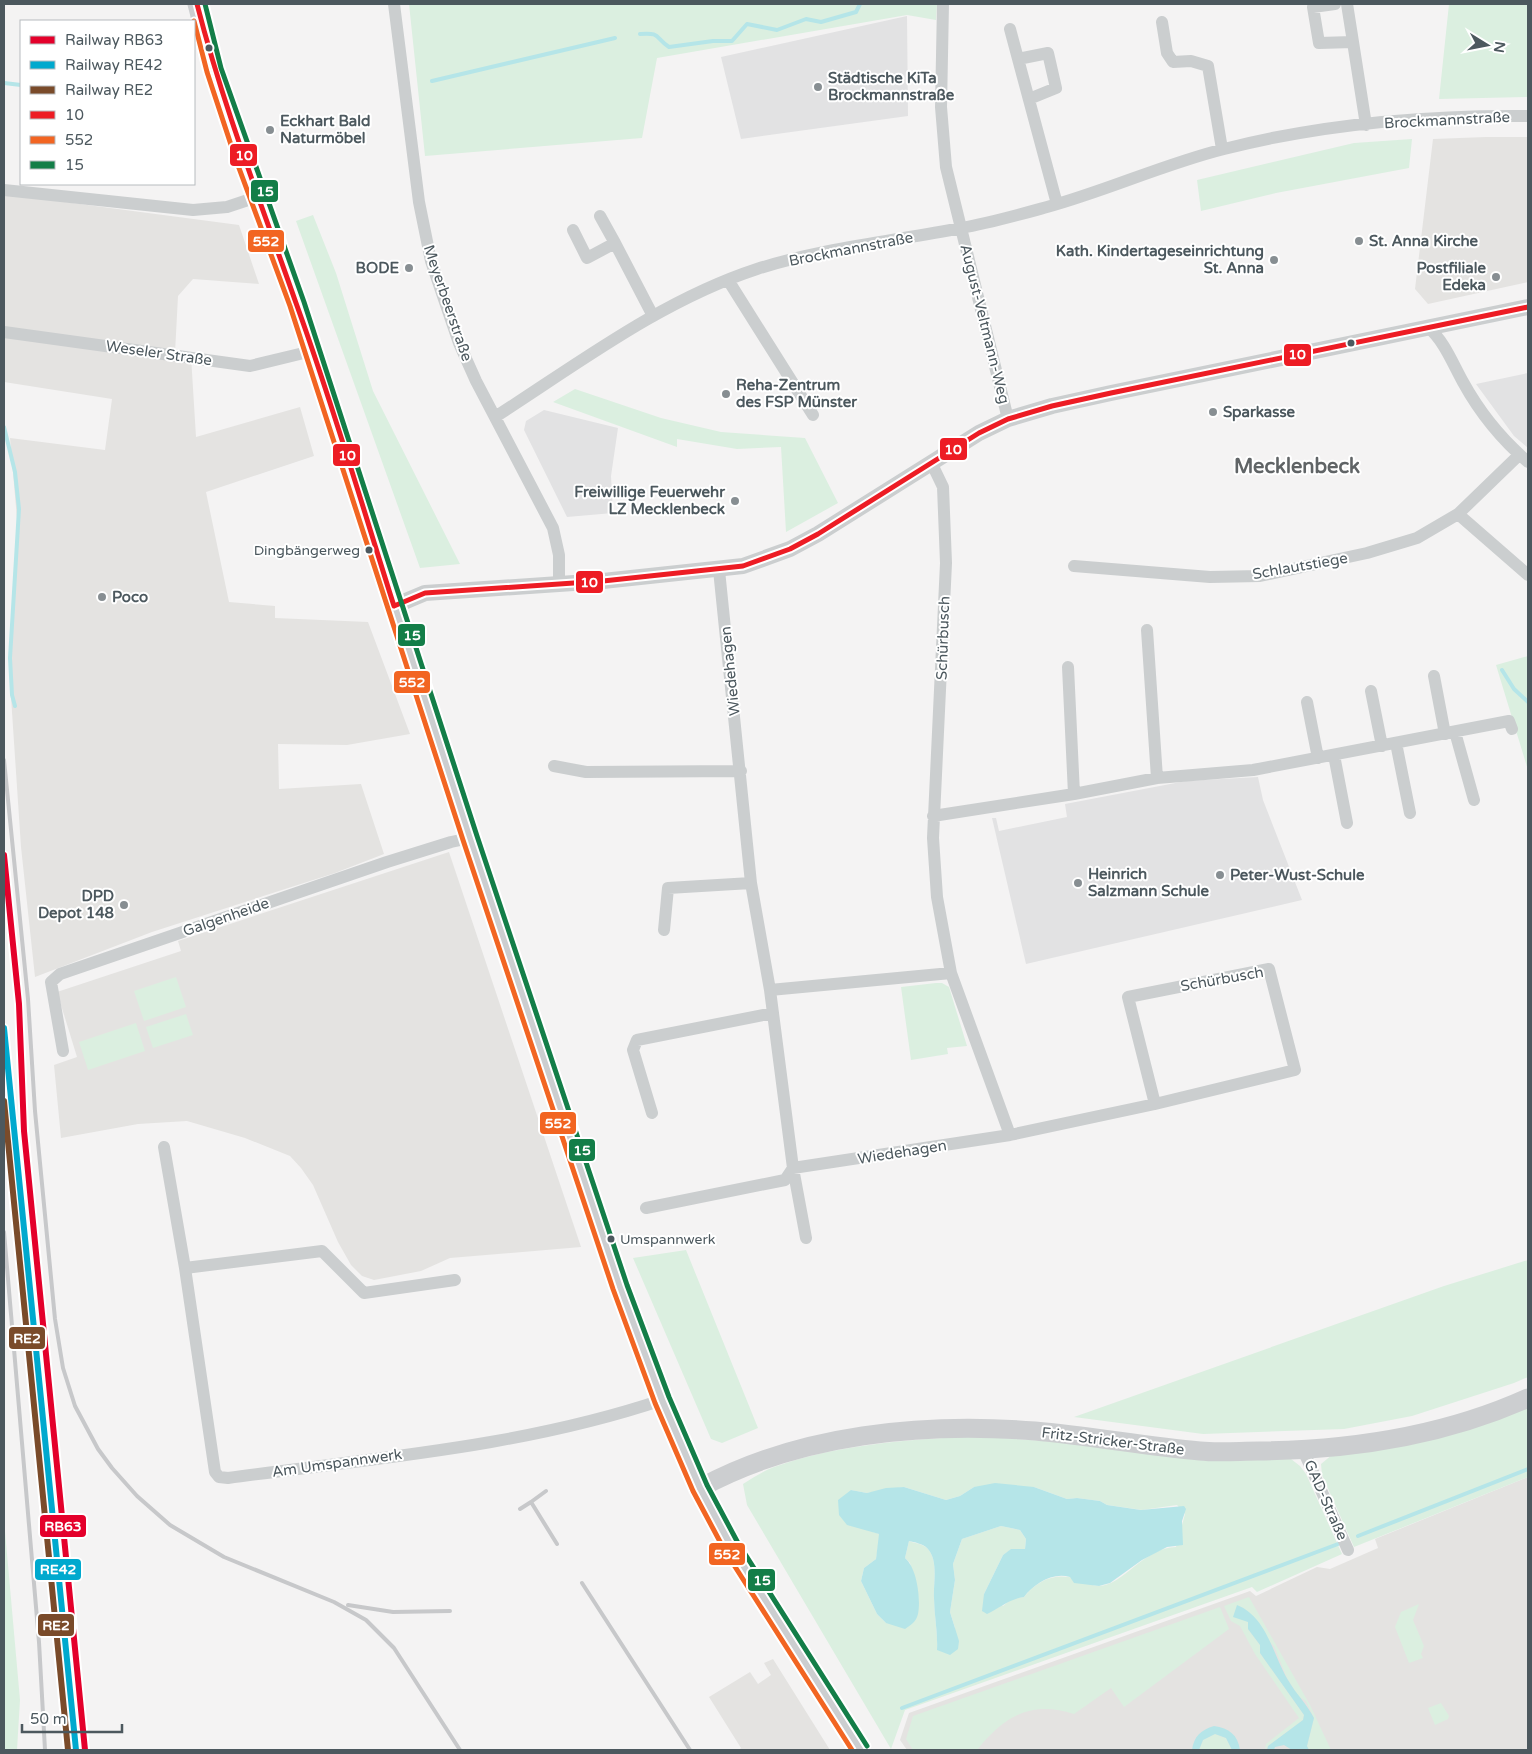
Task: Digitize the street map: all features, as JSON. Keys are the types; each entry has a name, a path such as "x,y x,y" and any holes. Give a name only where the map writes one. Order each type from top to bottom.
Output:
{"main road":[{"path":"197,4 214,70 312,351 470,838 620,1287 662,1400 700,1488 732,1547 860,1750"},
{"name":"Fritz-Stricker-Straße","path":"700,1488 732,1470 785,1453 849,1439 961,1429 1035,1431 1202,1451 1304,1450 1349,1447 1417,1434 1482,1416 1528,1398"}],"street":[{"name":"Meyerbeerstraße","path":"394,4 416,183 432,261 459,342 553,528 559,555 559,584"},
{"name":"August-Veltmann-Weg","path":"943,4 943,148 1008,419"},
{"path":"1335,4 1313,7 1318,43 1353,42"},
{"name":"Brockmannstraße","path":"1347,4 1366,125"},
{"path":"1162,22 1167,53 1173,62 1191,61 1208,66 1222,149"},
{"path":"1010,29 1057,204"},
{"path":"1018,58 1048,53 1056,88 1029,99"},
{"name":"Brockmannstraße","path":"496,417 653,316 728,280 758,269 798,258 961,228 1057,204 1222,149 1294,134 1424,119 1528,116"},
{"path":"4,190 193,210 227,207 257,197"},
{"path":"600,216 653,316"},
{"path":"573,230 587,258 615,243"},
{"path":"728,280 814,415"},
{"path":"394,606 425,594 719,570 743,566 790,549 979,433 1008,419 1052,406 1528,307"},
{"name":"Schlautstiege","path":"1074,566 1210,577 1260,576 1367,553 1417,538 1458,514 1524,458 1500,436 1480,412 1439,336 1428,327"},
{"name":"Weseler Straße","path":"4,332 250,366 312,351"},
{"name":"Schürbusch","path":"931,462 944,488 946,563 934,816 936,897 951,973 1010,1135 1154,1104 1294,1070 1269,969 1128,997 1154,1104"},
{"path":"1458,514 1528,575"},
{"name":"Wiedehagen","path":"719,570 741,771 751,884 770,990 793,1168 806,1238"},
{"path":"1147,630 1157,778"},
{"path":"1068,667 1074,794"},
{"path":"1434,676 1450,733 1474,800"},
{"path":"1371,691 1382,746"},
{"path":"1307,702 1318,758"},
{"path":"934,816 1074,794 1157,778 1253,770 1509,721 1512,729"},
{"path":"1396,743 1410,813"},
{"path":"1334,755 1347,823"},
{"path":"554,766 586,772 741,771"},
{"name":"Galgenheide","path":"63,1051 51,982 60,974 387,862 470,838"},
{"path":"664,930 668,888 751,884"},
{"path":"770,990 951,973"},
{"path":"652,1113 633,1050 637,1040 773,1013"},
{"name":"Wiedehagen","path":"646,1208 785,1180 793,1168 1010,1135"},
{"name":"Am Umspannwerk","path":"164,1147 185,1268 215,1472 219,1477 228,1478 531,1436 600,1420 662,1400"},
{"path":"185,1268 322,1251 364,1293 455,1280"},
{"name":"GAD-Straße","path":"1304,1450 1348,1550"}],"shaded area":[{"name":"Städtische KiTa Brockmannstraße","path":"907,16 908,116 741,139 721,57"},
{"path":"1528,137 1528,282 1428,304 1415,289 1433,139"},
{"path":"4,194 239,225 259,284 193,279 178,296 175,353 191,356 196,437 300,407 314,456 206,492 229,602 275,606 275,618 368,622 410,734 347,745 278,744 279,789 361,784 384,854 335,873 152,932 35,977 21,847 10,682 17,519 10,438 105,450 112,399 4,382"},
{"path":"1528,373 1528,448 1514,436 1476,384"},
{"path":"544,410 618,428 611,476 613,513 567,517 524,430 526,421"},
{"path":"1258,777 1263,800 1302,900 1026,964 992,818 996,818 999,831 1067,817 1065,804 1186,781"},
{"path":"449,852 581,1247 450,1258 421,1271 374,1280 362,1276 351,1265 338,1242 313,1185 290,1156 245,1138 187,1121 138,1124 61,1138 54,1065 77,1057 57,992 181,951 178,941"},
{"path":"1528,1477 1528,1750 907,1750 900,1740 909,1713 1250,1591 1256,1596 1317,1567 1330,1569 1378,1548 1375,1539"},
{"path":"773,1659 830,1750 739,1750 741,1748 709,1697 750,1672 758,1684 771,1675 764,1663"}],"green space":[{"path":"409,4 937,4 936,20 907,15 657,58 642,138 425,156"},
{"path":"1449,4 1528,4 1528,97 1439,99"},
{"path":"1412,139 1409,168 1276,193 1201,211 1197,180 1354,143"},
{"path":"313,215 336,273 373,391 460,564 420,568 296,221"},
{"path":"575,389 661,418 721,432 805,438 838,503 786,532 781,447 737,449 677,439 677,447 553,402"},
{"path":"1528,656 1528,770 1496,665"},
{"path":"176,977 186,1007 144,1021 134,991"},
{"path":"942,983 949,987 967,1046 947,1048 948,1054 911,1060 901,987"},
{"path":"186,1014 193,1035 153,1048 146,1027"},
{"path":"136,1023 145,1051 88,1070 79,1042"},
{"path":"686,1250 758,1428 722,1443 711,1439 633,1258"},
{"path":"1528,1260 1528,1377 1514,1383 1412,1416 1344,1429 1203,1434 1074,1417 1444,1286"},
{"path":"1528,1403 1528,1477 1354,1547 1322,1475 1321,1464 1333,1454"},
{"path":"975,1436 1291,1459 1306,1474 1342,1554 1257,1592 1252,1587 905,1710 891,1749 747,1505 743,1484 774,1467 823,1453 873,1444","holes":["904,1487 946,1500 960,1496 974,1487 1034,1487 1067,1499 1077,1498 1100,1501 1107,1505 1142,1510 1177,1505 1185,1514 1176,1547 1154,1553 1116,1580 1108,1584 1096,1586 1069,1577 1054,1577 1041,1582 1024,1597 1011,1599 1003,1606 984,1594 1003,1555 1012,1549 1025,1549 1026,1539 1020,1530 1001,1526 962,1539 953,1564 955,1580 950,1612 955,1628 937,1649 934,1604 935,1572 931,1553 927,1548 909,1541 905,1558 910,1563 917,1593 886,1623 877,1614 861,1581 864,1568 876,1559 880,1534 873,1532 851,1490 867,1493"]},
{"path":"4,1520 20,1700 17,1750 4,1750"},
{"path":"1249,1597 1310,1705 1331,1750 1309,1750 1307,1746 1314,1718 1306,1701 1298,1696 1287,1678 1274,1646 1248,1622 1248,1629 1260,1645 1260,1653 1304,1715 1303,1720 1265,1750 1266,1744 1299,1718 1255,1654 1240,1626 1231,1621 1224,1606"},
{"path":"1419,1604 1413,1620 1424,1646 1421,1654 1423,1658 1409,1663 1395,1627 1401,1612"},
{"path":"1220,1607 1229,1629 1124,1707 1111,1688 1074,1714 1044,1709 1019,1714 997,1728 977,1750 913,1750 906,1739 913,1716"},
{"path":"1441,1703 1449,1716 1448,1719 1435,1725 1428,1708"},
{"path":"1215,1734 1226,1738 1232,1750 1199,1750 1203,1740"}],"water":[{"path":"995,1483 1034,1487 1067,1499 1077,1498 1100,1501 1107,1505 1141,1510 1184,1506 1186,1509 1182,1521 1183,1545 1167,1547 1142,1560 1110,1583 1099,1586 1074,1583 1070,1577 1063,1576 1044,1580 1024,1597 1009,1602 987,1614 982,1611 984,1594 1003,1555 1011,1549 1025,1549 1026,1539 1020,1530 1001,1526 962,1539 953,1564 955,1580 950,1612 959,1641 958,1649 950,1655 937,1650 934,1604 935,1572 931,1553 923,1545 909,1541 905,1558 913,1569 917,1584 918,1614 915,1621 905,1629 886,1623 877,1614 861,1581 864,1568 876,1559 879,1534 847,1525 839,1515 838,1500 851,1490 867,1493 886,1488 904,1487 946,1500 960,1496 974,1487"},
{"path":"1237,1605 1256,1618 1288,1680 1314,1718 1307,1746 1309,1750 1292,1750 1284,1745 1275,1747 1274,1750 1267,1750 1268,1746 1303,1720 1304,1715 1260,1653 1260,1645 1248,1629 1248,1622 1233,1617"},
{"path":"1214,1726 1224,1728 1232,1733 1237,1740 1240,1750 1232,1750 1226,1738 1215,1734 1203,1740 1199,1750 1192,1750 1194,1741 1199,1734 1205,1729"}],"waterway":[{"path":"640,34 655,35 669,47 713,41 732,41 747,24 777,30 806,19 821,22 856,12 860,4"},
{"path":"432,81 615,38"},
{"path":"4,83 20,85"},
{"path":"4,427 15,472 19,509 10,658 12,695 15,706"},
{"path":"1502,670 1514,689 1528,702"},
{"path":"1358,1536 1528,1469"},
{"path":"902,1708 1338,1544"}],"railway":[{"path":"4,760 28,999 35,1111 55,1319 63,1368 75,1406 98,1449 112,1468 137,1496 170,1525 224,1557 334,1602 366,1620 394,1648 460,1750"},
{"path":"4,1232 39,1642 45,1750"},
{"path":"531,1502 546,1491"},
{"path":"520,1509 531,1502 557,1544"},
{"path":"582,1583 690,1750"},
{"path":"348,1605 393,1612 450,1611"}],"rail line":[{"name":"RB63","path":"4,855 19,1004 24,1131 85,1750"},
{"name":"RE42","path":"4,1028 76,1750"},
{"name":"RE2","path":"4,1101 68,1750"}],"transit line":[{"name":"10","path":"197,4 207,42 243,154 322,378 394,606"},
{"name":"15","path":"205,4 221,68 304,302 477,836 627,1285 669,1397 707,1485 738,1543 867,1746"},
{"name":"552","path":"195,25 207,72 236,160 290,306 463,840 613,1289 655,1403 693,1491 725,1551 852,1750"},
{"name":"10","path":"394,606 425,593 603,581 743,566 790,549 818,534 979,433 1008,419 1052,406 1111,393 1528,307"}],"place":[{"name":"Städtische KiTa Brockmannstraße","path":"818,87"},
{"name":"Eckhart Bald Naturmöbel","path":"270,130"},
{"name":"St. Anna Kirche","path":"1359,241"},
{"name":"Kath. Kindertageseinrichtung St. Anna","path":"1274,260"},
{"name":"BODE","path":"409,268"},
{"name":"Postfiliale Edeka","path":"1496,277"},
{"name":"Reha-Zentrum des FSP Münster","path":"726,394"},
{"name":"Sparkasse","path":"1213,412"},
{"name":"Freiwillige Feuerwehr LZ Mecklenbeck","path":"735,501"},
{"name":"Dingbängerweg","path":"369,550"},
{"name":"Poco","path":"102,597"},
{"name":"Peter-Wust-Schule","path":"1220,875"},
{"name":"Heinrich Salzmann Schule","path":"1078,883"},
{"name":"DPD Depot 148","path":"124,905"},
{"name":"Umspannwerk","path":"611,1239"}],"district":[{"name":"Mecklenbeck","path":"1297,467"}]}
